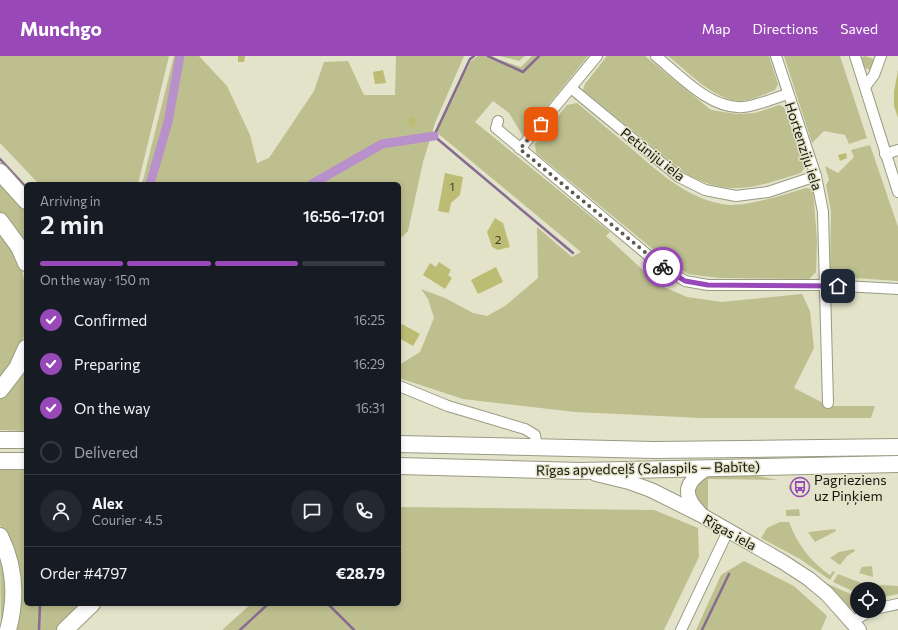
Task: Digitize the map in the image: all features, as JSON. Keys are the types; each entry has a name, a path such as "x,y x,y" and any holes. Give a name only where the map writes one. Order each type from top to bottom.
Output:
{"highway":[{"path":"0,172 24,199"},
{"path":"0,221 19,247 24,258"},
{"path":"0,390 17,368 24,352"},
{"path":"0,440 24,440"},
{"name":"Rīgas apvedceļš (Salaspils — Babīte)","path":"401,444 654,450 898,447"},
{"path":"0,460 24,461"},
{"name":"Rīgas apvedceļš (Salaspils — Babīte)","path":"401,466 580,471 706,469 790,465 898,464"},
{"path":"0,536 11,565 15,590 8,630"},
{"path":"64,630 90,606"}],"main road":[{"path":"703,516 688,499 688,493 694,477 706,469"},
{"name":"Rīgas iela","path":"580,471 629,482 651,490 703,516 809,579 840,607 855,626"}],"street":[{"path":"520,149 597,56"},
{"path":"656,56 711,100 727,106 743,107 788,94"},
{"name":"Hortenziju iela","path":"776,56 816,176 823,212 828,403"},
{"path":"855,56 898,192"},
{"path":"864,87 874,75 881,56"},
{"name":"Petūniju iela","path":"571,88 679,177 705,190 736,196 768,192 816,176"},
{"path":"498,121 496,128 520,149 655,262 685,281 708,285 825,285 898,289"},
{"path":"885,154 898,150"},
{"path":"401,387 448,406 526,429 535,435 536,447"},
{"path":"680,630 728,531"},
{"path":"886,607 898,604"},
{"path":"855,626 863,618"}],"green space":[{"path":"0,56 169,56 138,182 37,182 0,143"},
{"path":"174,56 199,56 227,86 250,135 257,163 269,158 314,91 324,62 348,61 364,95 395,95 396,56 464,56 435,123 423,162 408,231 401,238 401,182 142,182"},
{"path":"478,56 488,56 521,67 532,56 588,56 523,136 509,113 493,101 475,122 610,232 606,236 659,285 687,297 722,302 802,294 810,311 814,348 794,388 829,406 875,406 871,418 702,418 575,412 463,399 401,379 401,364 420,352 434,318 428,299 421,289 445,298 473,313 487,316 505,306 538,278 537,227 572,257 581,252 435,131 471,61"},
{"path":"500,56 525,56 519,61"},
{"path":"607,56 645,56 711,110 737,114 755,113 779,105 784,107 805,167 801,173 757,186 744,188 717,186 686,174 583,90 585,84"},
{"path":"668,56 769,56 778,84 775,90 753,99 744,101 731,100 711,91"},
{"path":"784,56 840,56 867,138 849,144 845,135 824,131 812,143"},
{"path":"865,56 876,60 872,69 870,70 863,67 860,58"},
{"path":"577,103 665,177 701,198 729,205 738,205 768,199 806,188 813,189 817,241 816,272 809,279 719,278 688,274 660,255 536,153 535,144 567,105"},
{"path":"870,145 898,227 898,281 839,277 830,272 831,211 826,185 829,180 825,166 838,173 854,157 851,150"},
{"path":"0,182 24,209 24,243 10,223 0,213"},
{"path":"0,231 15,254 24,280 24,335 18,354 0,382"},
{"path":"24,364 24,431 0,430 0,398"},
{"path":"0,469 24,469 24,606 85,606 58,630 13,630 3,530 0,525"},
{"path":"752,475 778,480 708,479 708,513 696,504 694,486 703,478 709,476"},
{"path":"401,507 654,510 698,528 699,557 664,630 222,630 249,606 401,606"},
{"path":"799,509 800,516 786,516 786,510"},
{"path":"780,522 789,522 800,545 823,570 830,575 833,571 835,572 830,580 800,559 761,538 767,528"},
{"path":"835,529 836,531 815,542 808,532"},
{"path":"761,542 793,559 826,583 850,594 850,608 832,590"},
{"path":"854,549 855,551 847,556 840,565 830,558 839,552"},
{"path":"0,551 6,570 7,580 5,610 1,630"},
{"path":"744,561 794,586 827,616 821,630 696,630 721,575"},
{"path":"872,566 873,577 859,573 862,567"},
{"path":"838,574 859,582 850,582 850,590 833,582"},
{"path":"886,585 898,586 898,594 886,597"}],"building":[{"path":"238,56 245,56 244,62 238,62"},
{"path":"383,70 386,83 375,84 373,72"},
{"path":"898,70 898,118 894,106 894,92"},
{"path":"410,116 417,119 414,128 407,126"},
{"path":"846,153 847,158 840,161 838,155"},
{"path":"445,173 463,177 460,195 451,203 449,213 438,211"},
{"path":"495,218 503,223 510,247 498,250 492,247 487,232"},
{"path":"439,262 451,270 448,275 452,278 445,289 423,275 430,263 436,267"},
{"path":"496,267 503,282 478,294 471,280"},
{"path":"402,324 420,334 413,346 401,339"},
{"path":"789,485 800,485 800,490 789,490"}],"waterway":[{"path":"151,182 168,122 180,56"},
{"path":"474,56 470,59 434,136 573,253"},
{"path":"488,56 523,72 539,56"},
{"path":"316,182 382,144 434,136"},
{"path":"0,159 24,185"},
{"path":"702,630 729,574"},
{"path":"39,630 40,606"},
{"path":"240,630 266,606"},
{"path":"330,606 354,630"}],"way so far":[{"path":"541,124 520,149 655,262 663,267"}],"place":[{"name":"Pagrieziens uz Piņķiem","path":"800,487"}],"route":[{"path":"663,267 685,281 708,285 838,286"}]}
